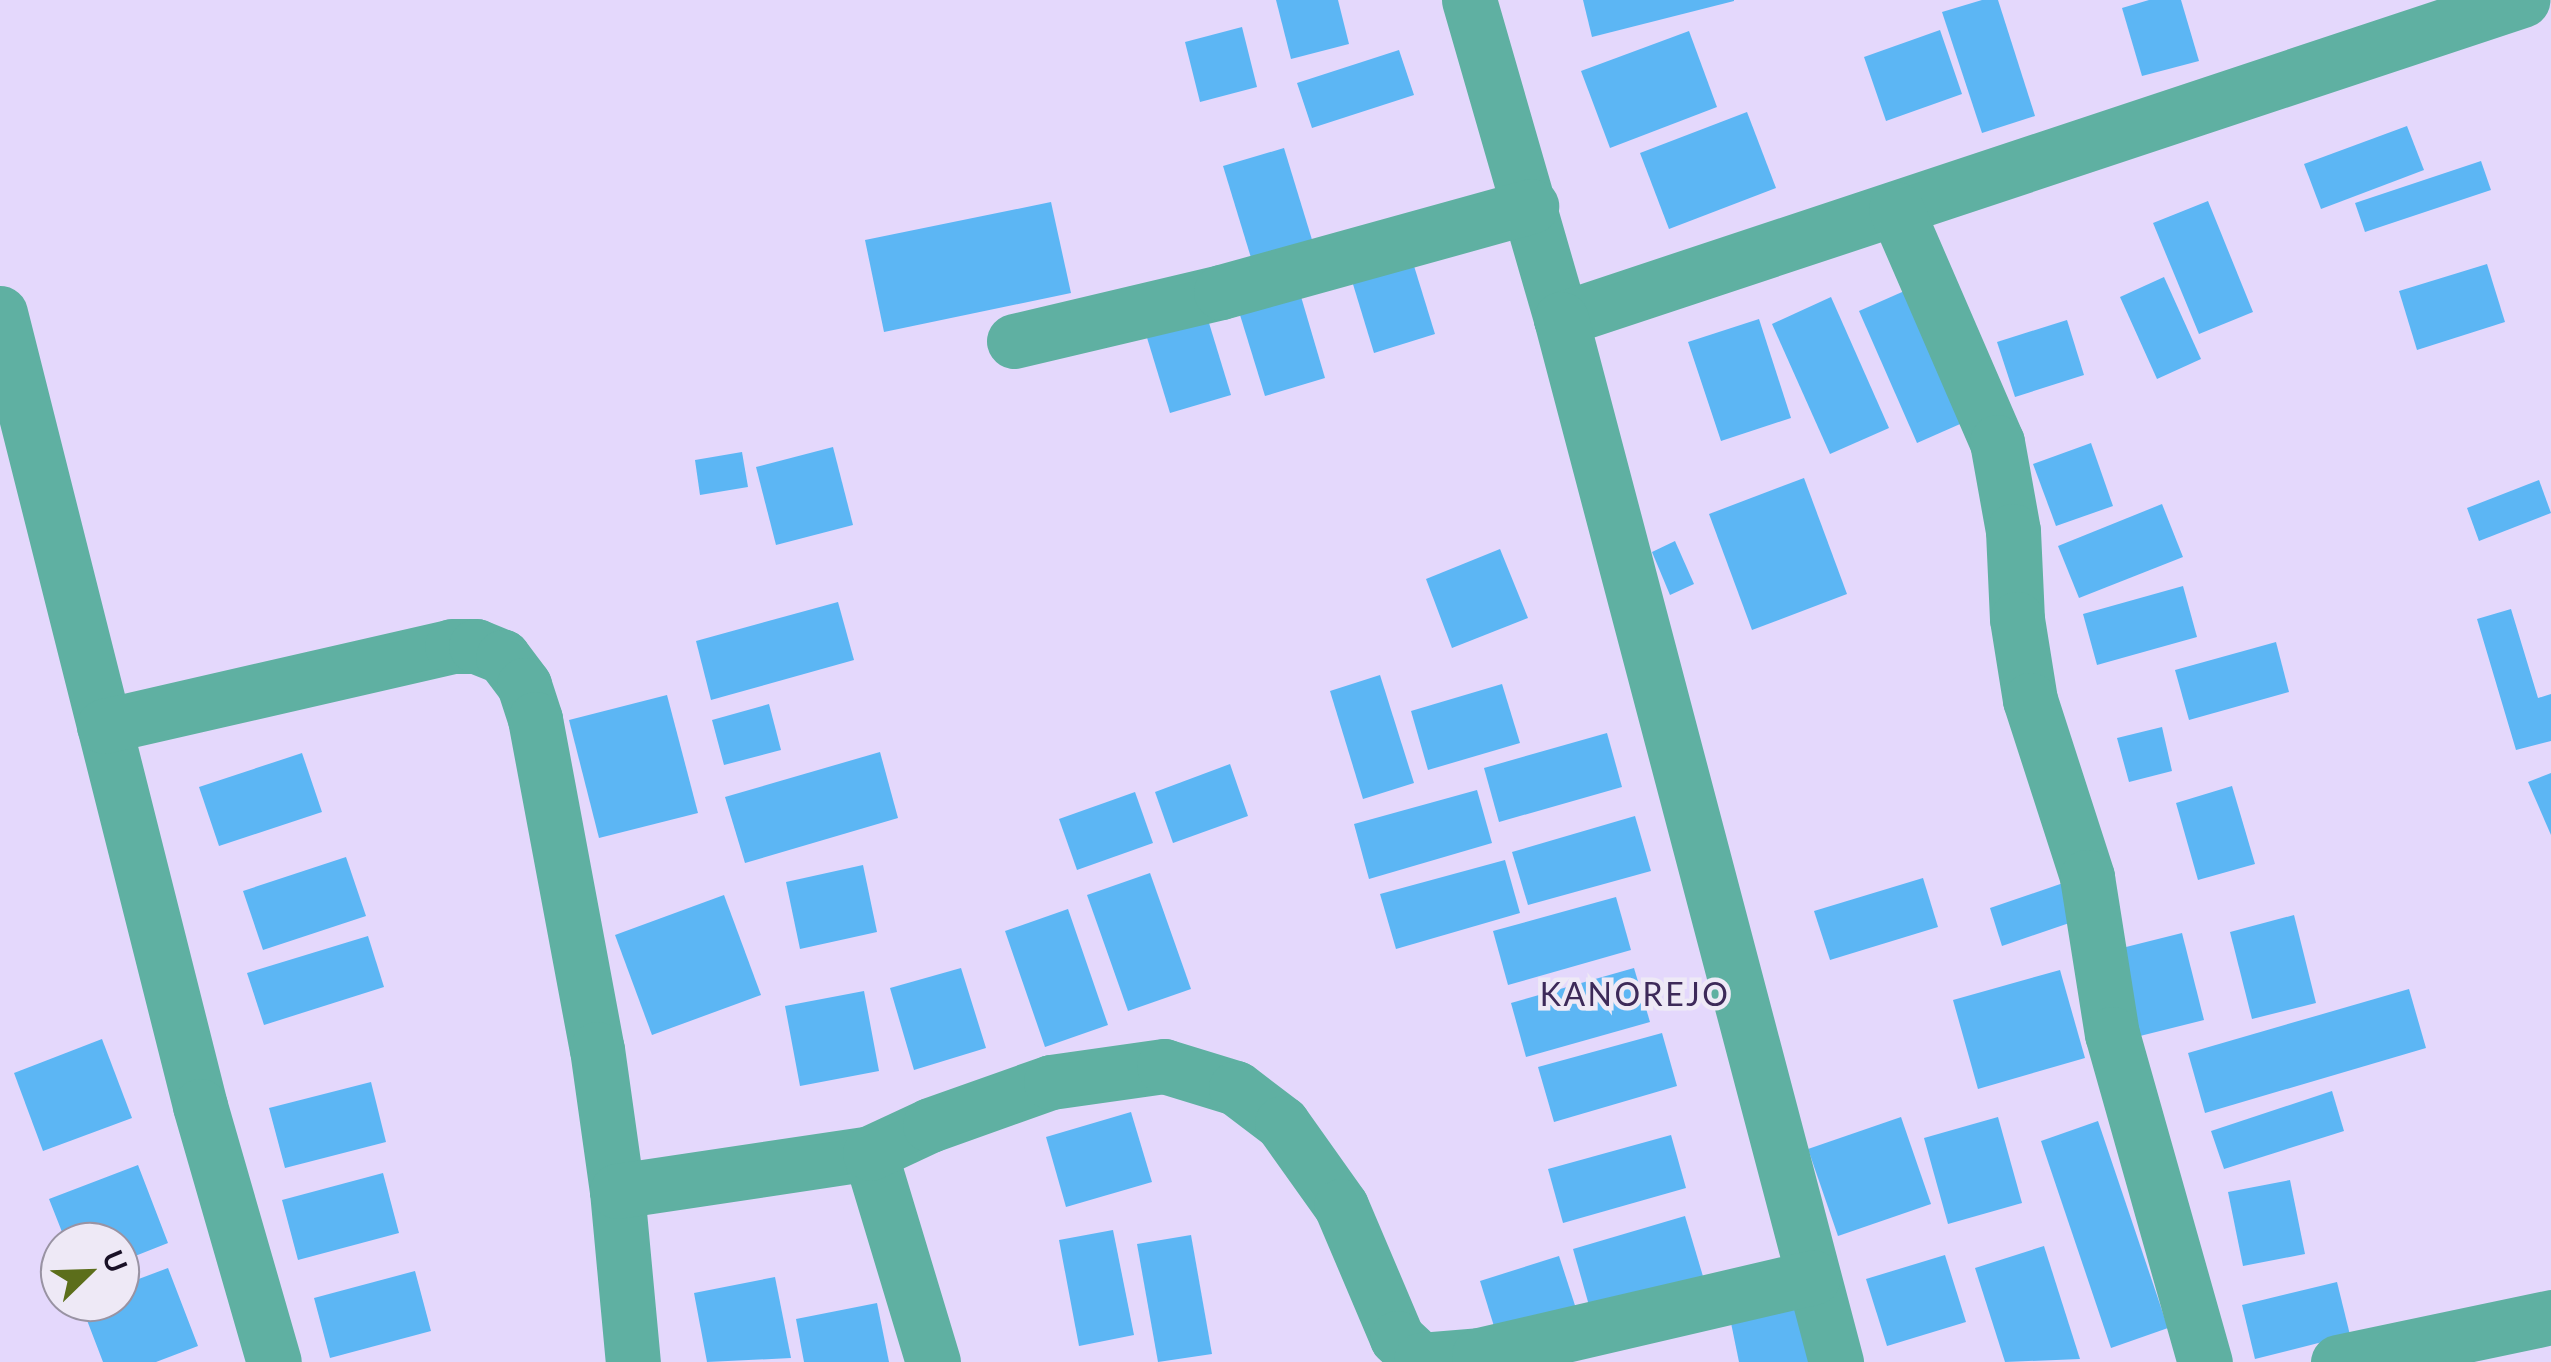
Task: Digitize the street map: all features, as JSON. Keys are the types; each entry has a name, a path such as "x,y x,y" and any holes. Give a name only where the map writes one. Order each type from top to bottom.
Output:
{"street":[{"path":"1470,0 1531,206 1836,1362"},
{"path":"1561,319 2522,0"},
{"path":"1014,341 1220,292 1531,206"},
{"path":"1896,209 1926,289 1997,442 2013,532 2017,620 2030,700 2087,877 2112,1034 2205,1362"},
{"path":"0,313 200,1106 274,1362"},
{"path":"104,726 452,646 476,646 504,656 524,685 535,719 597,1049 617,1192 633,1362"},
{"path":"617,1192 870,1153 930,1125 1051,1082 1164,1066 1236,1088 1282,1123 1341,1206 1397,1338 1421,1360 1479,1355 1813,1277"},
{"path":"870,1153 934,1362"},
{"path":"2338,1362 2448,1351 2551,1317"}],"building":[{"path":"1276,0 1338,0 1349,44 1291,59"},
{"path":"1583,0 1734,0 1734,1 1592,37"},
{"path":"1982,0 1998,0 2035,116 1982,133 1942,12"},
{"path":"2149,0 2181,0 2199,61 2142,76 2122,8"},
{"path":"1242,27 1257,87 1200,102 1185,42"},
{"path":"1940,30 1962,94 1886,121 1864,57"},
{"path":"1689,31 1717,107 1610,148 1581,71"},
{"path":"1399,50 1414,95 1312,128 1297,83"},
{"path":"1747,112 1776,188 1669,229 1640,153"},
{"path":"2407,126 2424,170 2321,209 2304,164"},
{"path":"1284,148 1313,243 1252,261 1223,166"},
{"path":"2481,161 2491,190 2365,232 2355,203"},
{"path":"2208,201 2253,312 2199,334 2153,223"},
{"path":"1051,202 1071,293 884,332 865,240"},
{"path":"1406,240 1435,334 1374,353 1345,258"},
{"path":"2487,264 2505,322 2417,350 2399,291"},
{"path":"2164,277 2201,359 2157,379 2120,297"},
{"path":"1297,283 1325,378 1265,396 1236,302"},
{"path":"1918,285 1976,417 1917,443 1859,311"},
{"path":"1831,297 1889,428 1830,454 1772,324"},
{"path":"1202,300 1231,395 1170,413 1141,318"},
{"path":"1759,319 1791,418 1721,441 1688,342"},
{"path":"2067,320 2084,375 2015,397 1997,342"},
{"path":"2091,443 2113,506 2056,526 2033,464"},
{"path":"833,447 853,525 776,545 756,467"},
{"path":"742,452 748,487 700,495 695,460"},
{"path":"1804,478 1847,594 1752,630 1709,514"},
{"path":"2539,480 2551,513 2479,541 2467,508"},
{"path":"2162,504 2183,557 2079,598 2058,546"},
{"path":"1675,541 1694,584 1670,595 1652,552"},
{"path":"1500,549 1528,618 1452,648 1426,579"},
{"path":"2183,586 2197,637 2097,665 2083,614"},
{"path":"838,602 854,660 711,700 696,641"},
{"path":"2511,609 2538,698 2551,694 2551,741 2516,750 2477,619"},
{"path":"2276,642 2289,692 2189,720 2175,670"},
{"path":"1380,675 1414,783 1363,799 1330,691"},
{"path":"1502,684 1520,743 1428,770 1411,711"},
{"path":"667,695 698,813 599,838 569,720"},
{"path":"769,704 781,750 724,765 712,720"},
{"path":"2162,727 2172,771 2129,782 2117,738"},
{"path":"1607,733 1622,787 1499,822 1484,768"},
{"path":"880,752 898,818 745,863 725,797"},
{"path":"302,753 322,812 219,846 199,787"},
{"path":"1230,764 1248,816 1173,843 1155,792"},
{"path":"2551,773 2551,835 2528,782"},
{"path":"2232,786 2255,864 2198,880 2176,803"},
{"path":"1477,790 1492,843 1369,879 1354,824"},
{"path":"1135,792 1153,843 1077,870 1059,819"},
{"path":"1635,816 1651,871 1528,905 1512,852"},
{"path":"346,857 366,916 263,950 243,891"},
{"path":"1505,860 1520,913 1396,949 1380,894"},
{"path":"863,865 877,932 800,949 786,882"},
{"path":"1150,873 1191,989 1128,1011 1087,895"},
{"path":"1923,878 1938,927 1830,960 1814,911"},
{"path":"2072,880 2084,918 2002,946 1990,908"},
{"path":"724,895 761,995 652,1035 615,935"},
{"path":"1616,897 1631,950 1508,985 1493,931"},
{"path":"1068,909 1108,1025 1045,1047 1005,931"},
{"path":"2294,915 2316,1003 2252,1019 2230,932"},
{"path":"2182,933 2204,1020 2140,1036 2118,949"},
{"path":"368,936 384,987 264,1025 247,973"},
{"path":"961,968 986,1048 914,1070 890,988"},
{"path":"1634,968 1650,1022 1526,1057 1511,1003"},
{"path":"2060,970 2085,1058 1978,1089 1953,1000"},
{"path":"2409,989 2426,1048 2205,1113 2188,1053"},
{"path":"864,991 879,1071 800,1086 785,1006"},
{"path":"1662,1033 1677,1086 1554,1122 1538,1067"},
{"path":"102,1039 132,1118 43,1151 14,1073"},
{"path":"371,1082 386,1142 285,1168 269,1108"},
{"path":"2332,1091 2344,1131 2224,1169 2211,1131"},
{"path":"1131,1112 1152,1182 1066,1207 1046,1137"},
{"path":"1901,1117 1931,1204 1838,1236 1808,1149"},
{"path":"1998,1117 2022,1203 1948,1224 1924,1138"},
{"path":"2098,1121 2168,1328 2111,1348 2041,1141"},
{"path":"1671,1135 1686,1188 1563,1223 1548,1169"},
{"path":"138,1165 168,1243 140,1254 140,1222 58,1222 49,1199"},
{"path":"383,1173 399,1233 298,1260 282,1200"},
{"path":"2290,1180 2305,1254 2243,1266 2228,1192"},
{"path":"1685,1216 1705,1283 1592,1316 1573,1249"},
{"path":"1113,1230 1134,1335 1079,1346 1059,1240"},
{"path":"1191,1235 1212,1354 1158,1362 1137,1244"},
{"path":"2044,1246 2080,1359 2005,1362 1975,1268"},
{"path":"1945,1255 1966,1322 1887,1346 1866,1279"},
{"path":"1559,1256 1581,1324 1501,1349 1480,1281"},
{"path":"168,1268 198,1346 156,1362 103,1362 88,1322 140,1322 140,1278"},
{"path":"415,1271 431,1331 330,1358 314,1298"},
{"path":"775,1277 791,1358 707,1362 694,1293"},
{"path":"2337,1282 2350,1335 2255,1359 2242,1305"},
{"path":"1804,1302 1817,1362 1739,1362 1730,1318"},
{"path":"877,1303 889,1362 804,1362 796,1319"}],"district":[{"name":"KANOREJO","path":"1635,994"}]}
